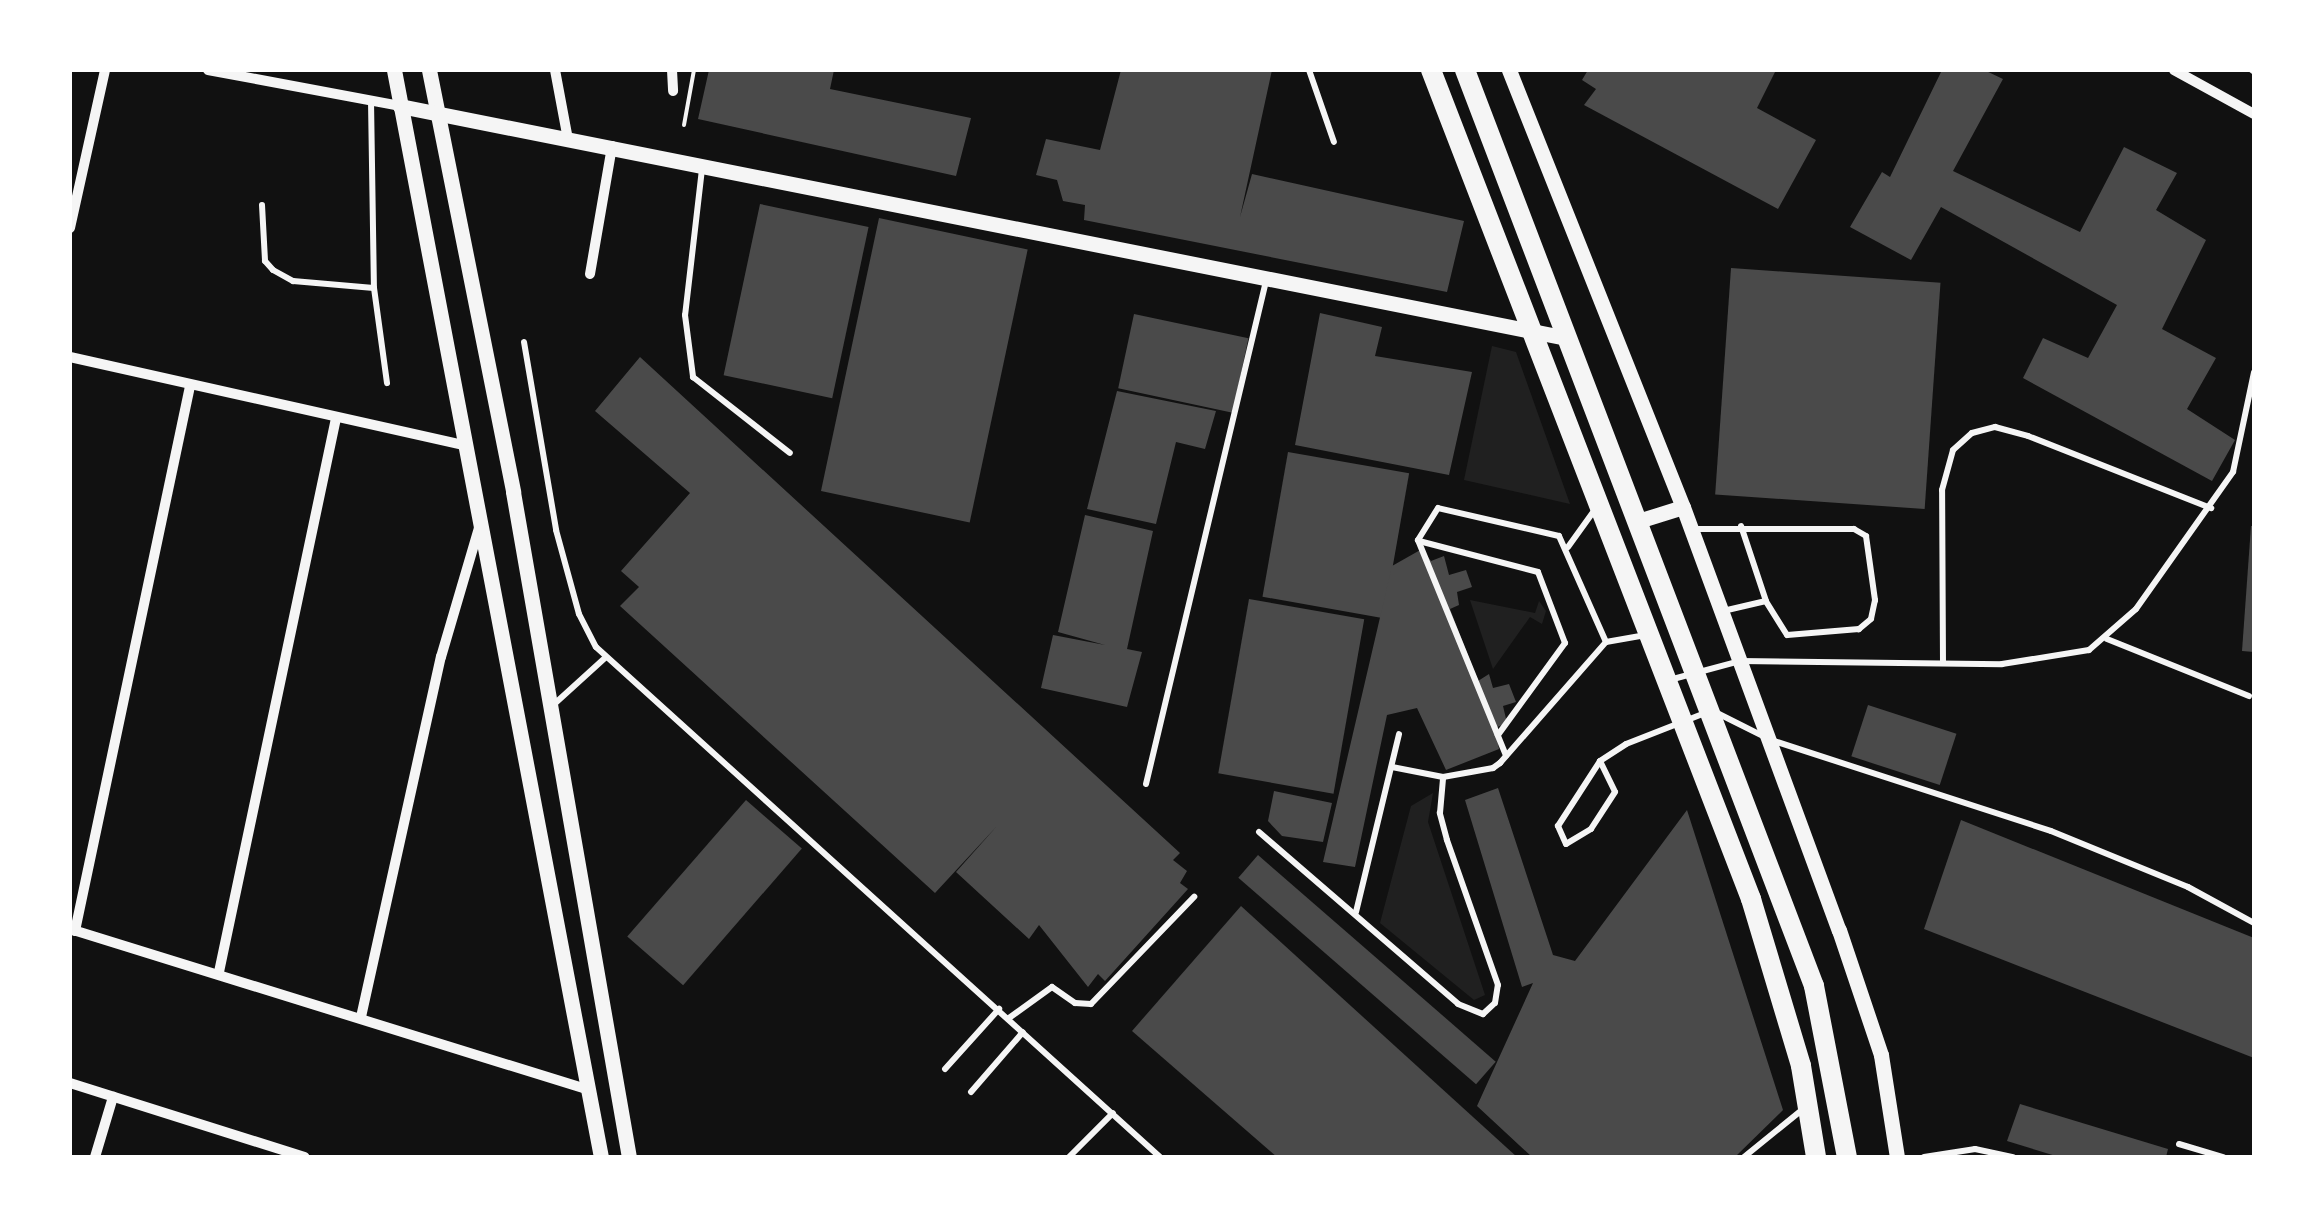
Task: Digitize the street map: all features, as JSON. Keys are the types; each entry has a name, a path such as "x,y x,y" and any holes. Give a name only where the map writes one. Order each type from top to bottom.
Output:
{"main road":[{"path":"1431,70 1757,916 1808,1105 1816,1157"},
{"path":"1465,70 1698,672 1814,986 1847,1157"}],"street":[{"path":"70,228 104,70"},
{"path":"208,70 252,74 400,106 567,134 1566,338"},
{"path":"394,70 601,1157"},
{"path":"429,70 551,707 630,1157"},
{"path":"555,70 567,134"},
{"path":"672,70 674,90"},
{"path":"1509,70 1684,506 1771,740 1881,1055 1897,1157"},
{"path":"2174,70 2254,114"},
{"path":"590,274 612,145"},
{"path":"70,357 467,446"},
{"path":"190,386 72,930 220,972 589,1090"},
{"path":"220,972 336,418"},
{"path":"1638,521 1684,506"},
{"path":"360,1017 442,657 480,522"},
{"path":"70,1083 304,1157"},
{"path":"95,1157 112,1098"}],"lane":[{"path":"1309,70 1334,142"},
{"path":"370,100 374,288 387,383"},
{"path":"703,162 685,315 688,357 704,392 790,453"},
{"path":"262,205 266,262 274,270 293,280 374,288"},
{"path":"1146,784 1267,276"},
{"path":"524,342 570,589 586,630 606,657 1160,1157"},
{"path":"1666,680 1740,661 1944,663 2070,657 2107,639 2211,508 2233,472 2254,372"},
{"path":"1944,663 1942,490 1953,450 1972,433 1995,428 2028,436 2211,508"},
{"path":"1567,548 1600,503"},
{"path":"1418,540 1438,508 1554,533 1567,548 1606,642"},
{"path":"1692,529 1741,526 1854,529 1873,548 1875,600 1871,619 1859,630 1787,635 1766,601 1741,526"},
{"path":"1418,540 1538,572 1565,643 1498,736"},
{"path":"1418,540 1506,756"},
{"path":"1722,612 1766,601"},
{"path":"1392,767 1443,777 1486,771 1506,756 1606,642 1648,634"},
{"path":"2107,639 2249,696"},
{"path":"551,707 606,657"},
{"path":"1600,762 1615,792 1591,830 1566,844 1558,826 1600,762 1682,721 1712,711 1771,740 2051,831 2188,888 2254,923"},
{"path":"1356,912 1399,734"},
{"path":"1259,832 1458,1004 1477,1014 1490,1010 1498,986 1440,812 1443,777"},
{"path":"1009,1018 1052,987 1075,1003 1091,1004 1194,897"},
{"path":"945,1069 999,1009"},
{"path":"970,1092 1024,1032"},
{"path":"1744,1157 1808,1105"},
{"path":"1069,1157 1113,1113"},
{"path":"2178,1144 2224,1157"},
{"path":"1924,1157 1975,1149 2013,1157"}],"path":[{"path":"684,125 694,70"}],"shaded area":[{"path":"1492,346 1516,352 1570,504 1464,480"},
{"path":"1470,600 1535,613 1539,601 1546,611 1542,624 1530,617 1493,669"},
{"path":"1433,793 1428,822 1485,995 1474,1000 1380,923 1411,806"}],"building":[{"path":"709,70 834,70 830,89 971,118 956,176 698,119"},
{"path":"1121,70 1272,70 1240,217 1252,174 1464,221 1447,292 1084,220 1085,205 1063,201 1057,180 1036,175 1046,139 1100,150"},
{"path":"1588,70 1776,70 1757,108 1816,140 1778,209 1584,105 1596,89 1582,80"},
{"path":"1942,70 1984,70 2003,79 1953,171 2080,232 2124,147 2177,173 2156,210 2206,240 2162,329 2216,358 2187,409 2235,440 2212,481 2023,378 2043,338 2088,358 2117,305 1941,207 1911,260 1850,227 1882,172 1890,177"},
{"path":"760,204 869,227 832,398 724,375"},
{"path":"879,218 1028,250 970,523 821,491"},
{"path":"1731,268 1940,283 1925,509 1715,494"},
{"path":"1320,313 1382,327 1375,356 1472,372 1449,475 1295,445"},
{"path":"1134,314 1248,338 1233,413 1118,388"},
{"path":"640,357 1180,853 1173,860 1187,871 1180,883 1188,889 1105,981 1098,974 1088,987 1039,925 1029,939 956,872 997,826 935,893 620,606 639,587 621,571 690,493 595,411"},
{"path":"1117,391 1216,411 1205,449 1176,442 1156,524 1087,509"},
{"path":"1288,452 1409,473 1384,618 1262,597"},
{"path":"1085,515 1153,531 1127,649 1142,652 1127,707 1041,688 1053,635 1105,645 1058,632"},
{"path":"2254,526 2254,652 2242,651"},
{"path":"1422,549 1431,561 1444,556 1449,575 1466,570 1472,587 1457,592 1459,605 1450,609 1478,681 1489,674 1493,688 1509,684 1516,702 1503,706 1507,723 1495,728 1499,749 1446,770 1417,708 1387,715 1355,867 1323,862 1392,566"},
{"path":"1249,599 1364,619 1333,794 1218,773"},
{"path":"1868,705 1956,734 1940,785 1851,756"},
{"path":"1498,788 1553,955 1575,961 1687,810 1783,1110 1735,1157 1532,1157 1477,1106 1533,983 1522,987 1465,800"},
{"path":"1274,791 1332,803 1323,842 1282,836 1268,821"},
{"path":"746,800 802,849 683,985 627,937"},
{"path":"1961,820 2254,938 2254,1058 1924,929"},
{"path":"1258,855 1496,1062 1476,1084 1238,878"},
{"path":"1241,906 1517,1157 1277,1157 1132,1031"},
{"path":"2020,1104 2168,1149 2166,1157 2059,1157 2007,1141"}]}
